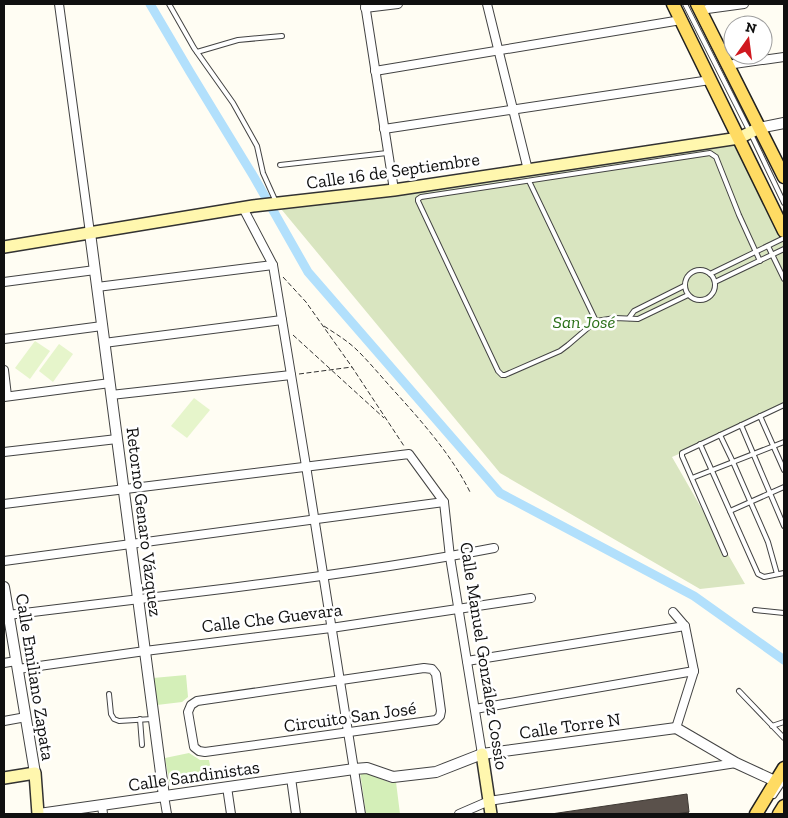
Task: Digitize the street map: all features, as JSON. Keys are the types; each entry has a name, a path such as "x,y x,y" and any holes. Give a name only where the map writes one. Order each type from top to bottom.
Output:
{"main road":[{"path":"673,4 710,80 749,133 783,171"},
{"path":"698,7 723,55"},
{"path":"728,65 749,133 784,231"},
{"name":"Calle 16 de Septiembre","path":"4,247 248,207 529,175 749,133"},
{"name":"Calle Manuel González Cossío","path":"482,754 491,814"},
{"path":"756,814 780,781 784,768"},
{"path":"4,778 35,773 38,814"},
{"path":"779,814 784,806"}],"street":[{"path":"59,4 90,233"},
{"path":"394,190 365,6 398,4"},
{"path":"487,4 529,175"},
{"path":"698,7 744,4"},
{"path":"375,71 681,20"},
{"path":"384,129 710,80"},
{"name":"Calle 16 de Septiembre","path":"749,133 784,123"},
{"path":"248,207 272,265 306,466 360,814"},
{"name":"Retorno Genaro Vázquez","path":"90,233 167,814"},
{"path":"97,287 272,265"},
{"path":"4,282 95,270"},
{"path":"104,343 282,323"},
{"path":"4,339 102,326"},
{"path":"4,370 5,396 110,383"},
{"path":"111,395 291,375"},
{"path":"4,452 117,439"},
{"path":"4,504 409,454 444,502 4,561"},
{"name":"Calle Manuel González Cossío","path":"444,502 450,557 482,754"},
{"path":"6,610 138,600 323,576 450,557 494,548"},
{"name":"Calle Emiliano Zapata","path":"4,587 6,610 35,773"},
{"name":"Calle Che Guevara","path":"4,662 17,665 145,651 331,628 530,598"},
{"path":"673,612 685,626 694,671 676,728 736,763 780,781"},
{"path":"468,661 685,626"},
{"name":"Circuito San José","path":"424,668 432,670 436,675 441,711 440,716 436,720 348,732 205,752 199,751 194,747 188,712 191,705 197,701 424,668"},
{"path":"475,708 694,671"},
{"path":"4,721 26,718"},
{"name":"Calle Torre N","path":"354,769 367,768 393,777 442,770 482,754 676,728"},
{"path":"459,814 489,801 736,763"},
{"name":"Calle Sandinistas","path":"38,814 102,810 164,796 354,769"},
{"path":"290,778 296,814"},
{"path":"227,787 231,814"}],"lane":[{"path":"169,4 181,27 233,103 252,137 274,204"},
{"path":"685,4 784,203"},
{"path":"197,52 238,40 282,36"},
{"path":"280,165 387,153"},
{"path":"688,295 638,319 604,318 596,321 560,351 505,375 501,375 418,200 421,197 529,175 708,153 716,158 760,261"},
{"path":"529,175 596,321"},
{"path":"710,274 784,238"},
{"path":"768,246 784,279"},
{"path":"714,282 784,249"},
{"path":"699,270 710,274 714,282 712,295 700,300 688,295 684,286 688,275 699,270"},
{"path":"629,318 634,311 684,286"},
{"path":"725,554 682,454 720,434 784,405"},
{"path":"760,416 784,466"},
{"path":"741,425 784,526"},
{"path":"720,434 772,553 777,574"},
{"path":"692,478 784,442"},
{"path":"700,444 758,574 764,576 784,573"},
{"path":"730,510 784,487"},
{"path":"755,610 784,613"},
{"path":"739,691 784,738"},
{"path":"109,694 111,714 114,719 119,721 154,718"},
{"path":"140,719 142,745"},
{"path":"772,726 784,722"},
{"path":"770,802 780,781"}],"path":[{"path":"284,277 322,324 409,454"},
{"path":"282,323 330,370 387,420"},
{"path":"322,324 358,351 415,414 447,455 470,492"},
{"path":"291,375 352,367"}],"green space":[{"name":"San José","path":"739,138 784,231 784,408 672,457 745,584 700,589 500,473 277,204"},
{"path":"35,341 50,351 30,379 15,368"},
{"path":"59,344 73,354 53,382 39,371"},
{"path":"194,398 210,410 187,438 171,426"},
{"path":"186,675 188,697 182,702 157,705 153,678"},
{"path":"189,753 200,760 209,760 213,781 170,786 165,758"},
{"path":"360,772 391,783 396,782 400,814 366,814"}],"building":[{"path":"687,794 689,812 675,814 551,814"}],"waterway":[{"path":"150,4 254,177 308,272 500,493 694,596 784,660"}]}
